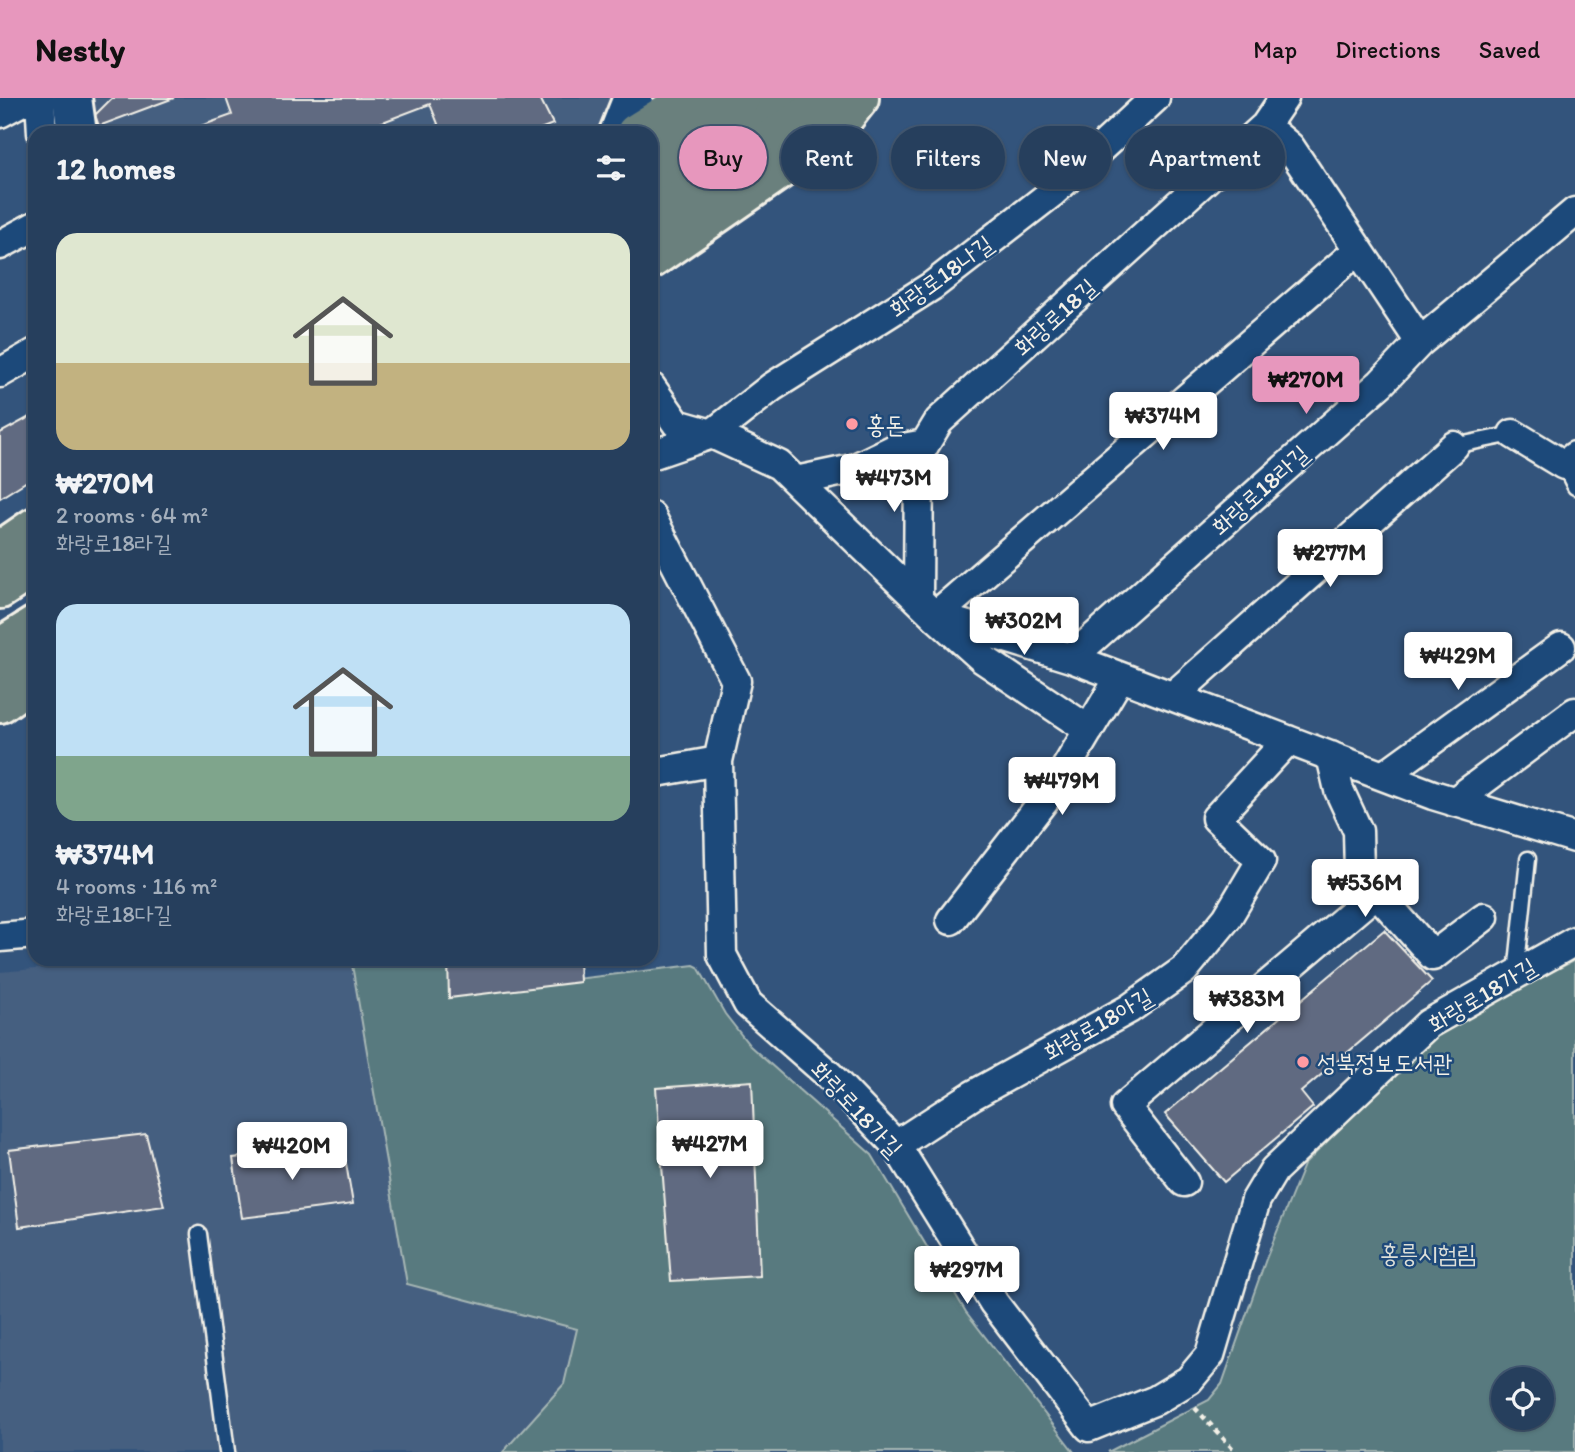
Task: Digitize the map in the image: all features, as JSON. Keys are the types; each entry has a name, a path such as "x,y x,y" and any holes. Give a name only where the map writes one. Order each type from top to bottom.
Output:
{"main road":[{"path":"647,126 692,98"},
{"path":"658,153 740,98"},
{"path":"658,182 783,98"},
{"path":"658,213 834,98"},
{"path":"658,225 857,98"},
{"path":"658,253 830,135 857,98"},
{"path":"0,551 28,532"},
{"path":"0,589 28,571"},
{"path":"0,605 28,587"},
{"path":"0,648 28,630"},
{"path":"0,679 28,661"},
{"path":"0,703 28,683"}],"street":[{"path":"0,113 28,98"},
{"path":"622,126 633,98"},
{"name":"화랑로18나길","path":"712,434 772,387 932,286 1052,193 1154,98"},
{"name":"화랑로18길","path":"1265,126 1284,98"},
{"path":"49,126 69,106"},
{"path":"1285,143 1420,342"},
{"name":"화랑로18길","path":"925,444 939,421 1195,189"},
{"name":"화랑로18라길","path":"1071,658 1381,383 1420,342 1575,212"},
{"path":"0,245 28,230"},
{"path":"926,608 1358,250"},
{"path":"0,373 28,357"},
{"path":"658,397 677,424 712,434 779,465 926,608 983,659 1089,730"},
{"path":"658,453 712,434"},
{"path":"1513,434 1572,470"},
{"path":"796,481 853,469 892,450 925,444"},
{"path":"925,444 919,454 926,608"},
{"path":"1173,696 1454,446"},
{"name":"화랑로18가길","path":"658,530 736,681 718,761 722,955 748,1004 829,1075 896,1145 994,1303 1089,1427 1156,1400 1189,1380 1210,1355 1256,1200 1274,1170 1428,1024 1516,974 1562,954 1575,941"},
{"path":"926,608 1071,658 1454,802 1575,838"},
{"path":"1383,776 1561,648"},
{"path":"951,920 1056,785 1120,677"},
{"path":"1454,802 1575,712"},
{"name":"화랑로18아길","path":"896,1145 973,1095 1129,1009 1184,970 1227,918 1261,861 1216,818 1288,740"},
{"path":"1331,756 1339,790 1358,831 1359,873 1433,956 1484,916"},
{"path":"658,772 718,761"},
{"path":"1184,1182 1125,1106 1375,894"},
{"path":"0,937 28,935"}],"lane":[{"path":"1454,446 1513,434"},
{"path":"1516,974 1528,859"},
{"path":"200,1234 227,1452"}],"path":[{"path":"1194,1408 1236,1452"}],"shaded area":[{"path":"83,98 633,98 627,112 606,126 78,126"},
{"path":"69,966 352,966 410,1286 579,1319 548,1452 0,1452 0,972"}],"green space":[{"name":"홍릉시험림","path":"1575,960 1575,1452 1108,1452 1209,1400 1222,1384 1266,1259 1304,1165 1434,1032"},
{"path":"694,965 698,967 725,1014 750,1046 872,1155 966,1312 1074,1452 503,1452 564,1384 577,1329 407,1284 352,966 448,966 450,994"}],"building":[{"path":"112,98 174,98 99,126 95,115"},
{"path":"226,98 540,98 553,124 437,126 430,104 372,126 201,126 232,115"},
{"path":"28,418 28,480 0,498 0,433"},
{"path":"1384,930 1432,981 1301,1092 1313,1107 1224,1182 1165,1114"},
{"path":"448,966 579,966 580,982 449,998"},
{"path":"752,1081 760,1276 671,1281 656,1088"},
{"path":"146,1134 164,1206 19,1227 9,1150"},
{"path":"343,1146 353,1204 242,1218 233,1158"}],"place":[{"name":"홍돈","path":"852,424"},
{"name":"성북정보도서관","path":"1303,1062"}]}
